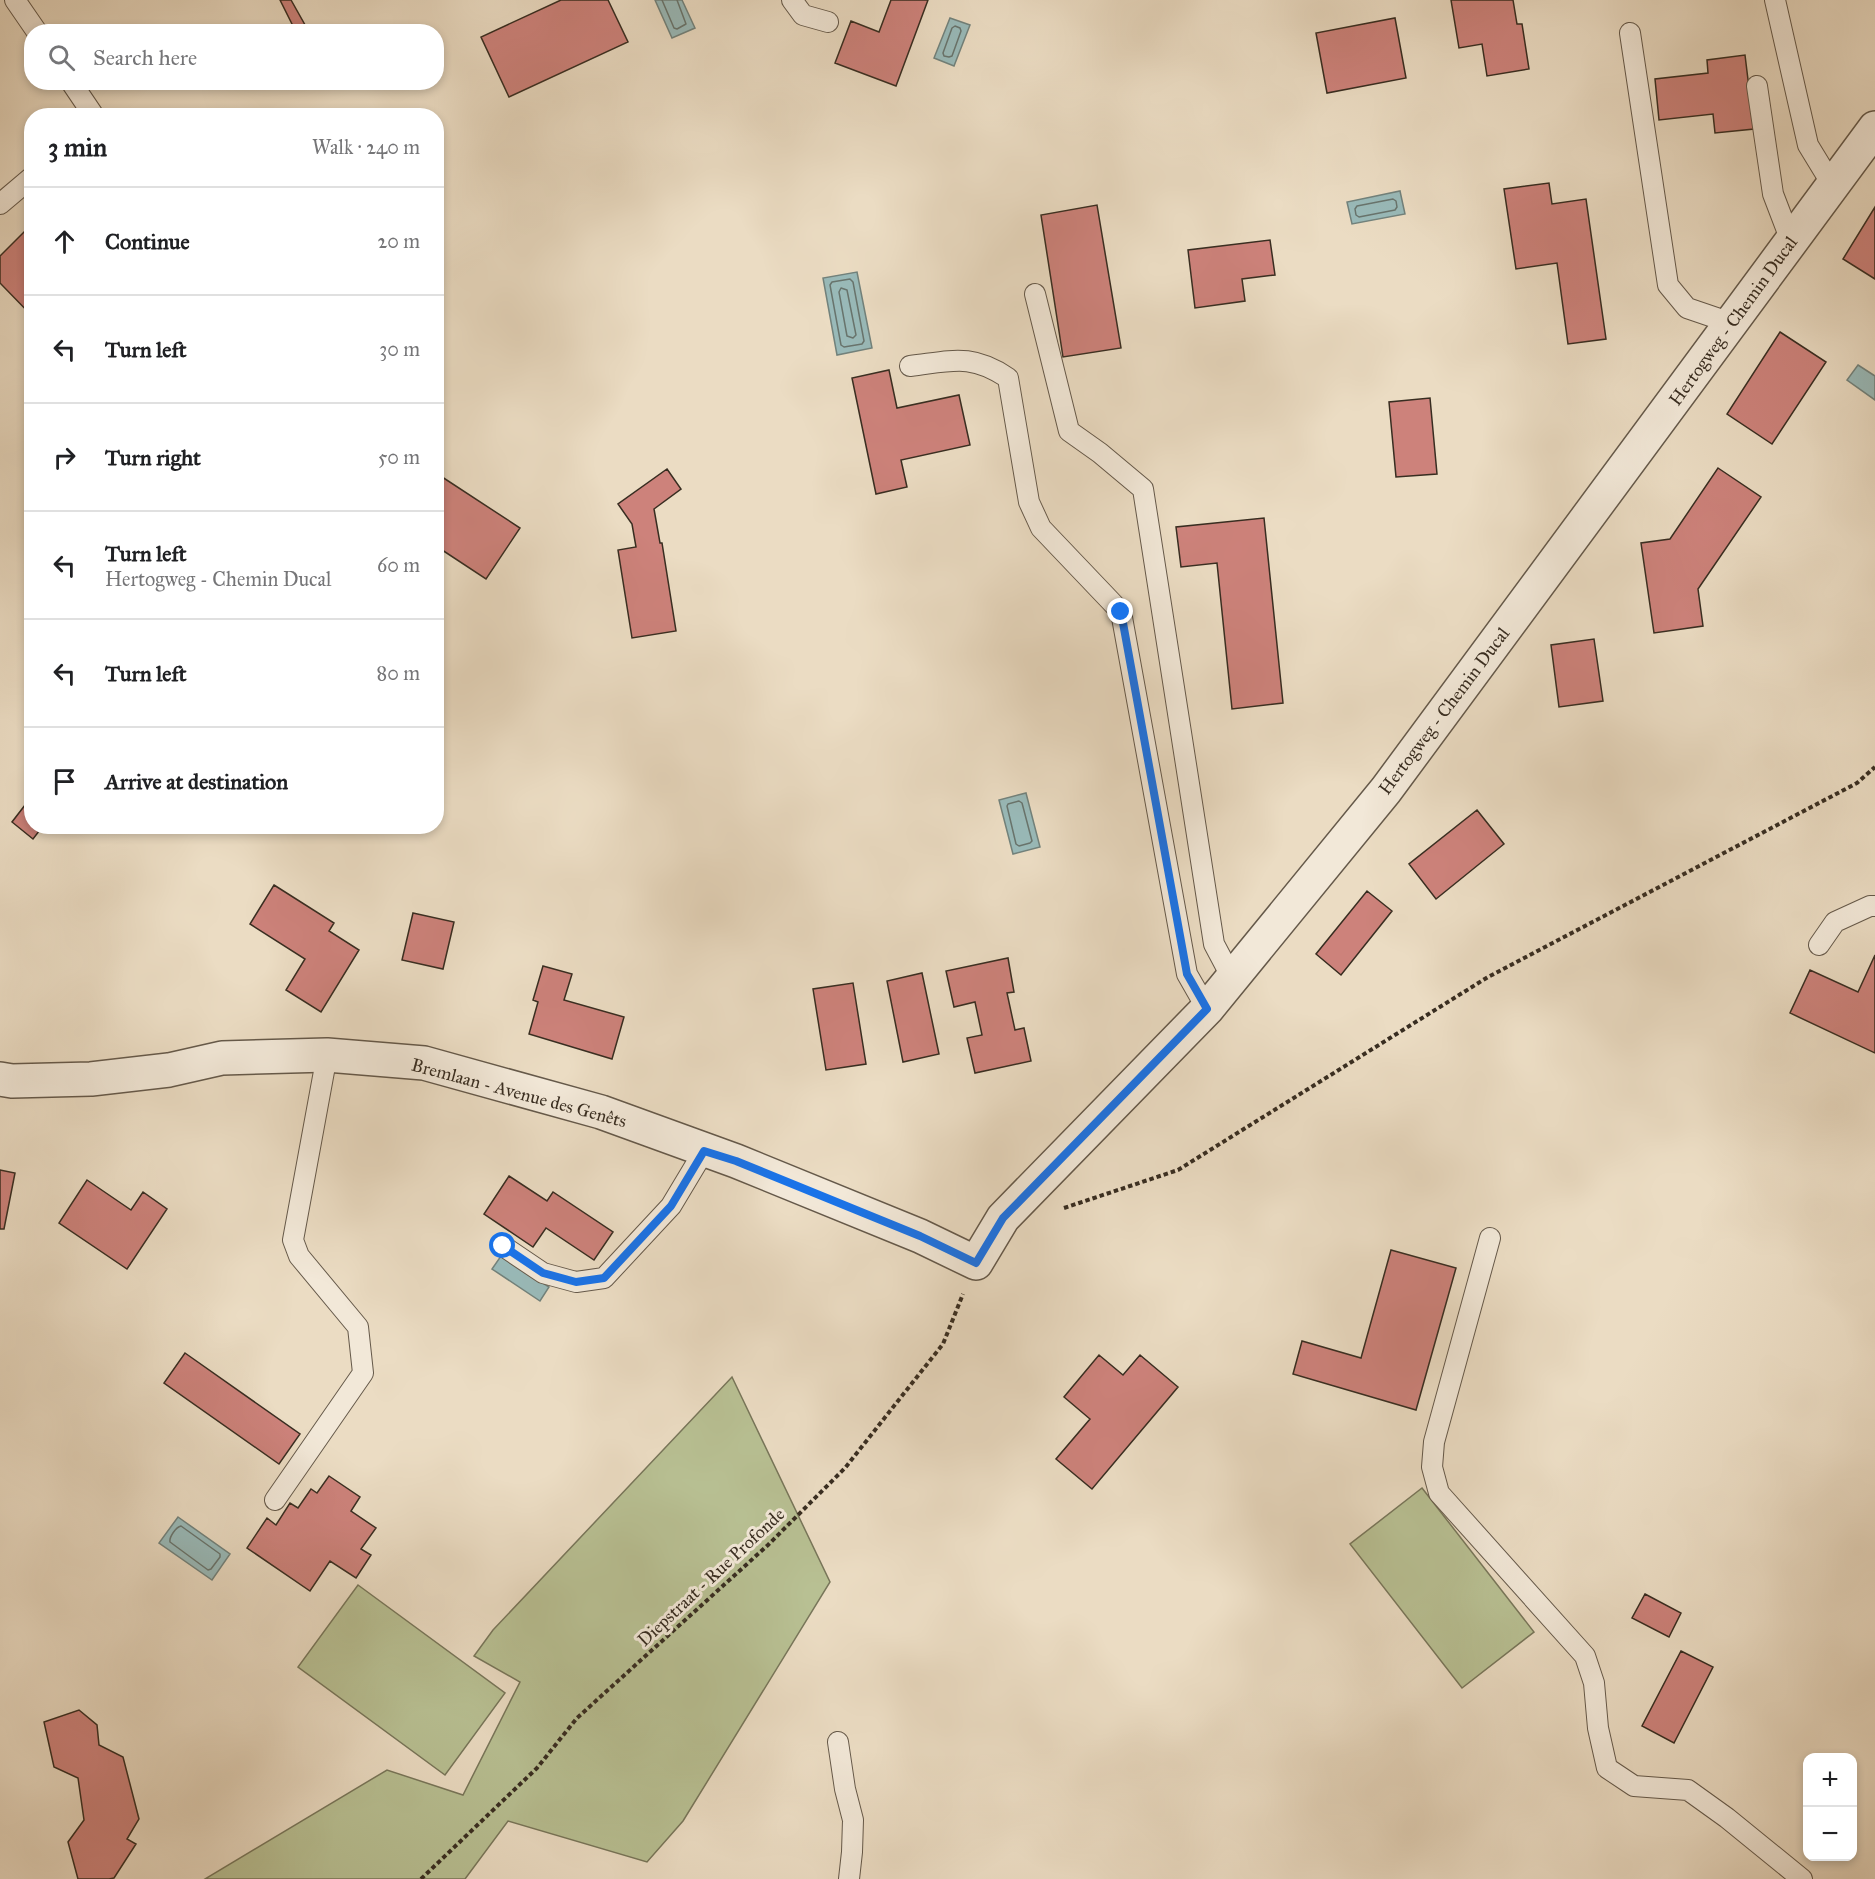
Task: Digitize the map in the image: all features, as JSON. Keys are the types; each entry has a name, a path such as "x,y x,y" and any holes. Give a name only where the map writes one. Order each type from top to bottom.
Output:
{"street":[{"name":"Hertogweg - Chemin Ducal","path":"976,1263 1003,1218 1207,1009 1386,790 1875,128"},
{"name":"Bremlaan - Avenue des Genêts","path":"0,1079 12,1082 91,1079 169,1070 222,1058 327,1055 424,1063 602,1112 736,1161 920,1236 976,1263"}],"lane":[{"path":"15,0 32,24"},
{"path":"792,0 803,15 828,22"},
{"path":"1775,0 1808,145 1833,186"},
{"path":"1630,33 1668,285 1687,308 1731,323"},
{"path":"1757,86 1773,194 1791,241"},
{"path":"76,90 89,108"},
{"path":"0,204 24,184"},
{"path":"1035,294 1069,431 1100,453 1143,489 1214,944 1232,978"},
{"path":"910,366 964,360 990,366 1008,378 1029,502 1041,528 1121,612 1187,974 1207,1009"},
{"path":"1819,945 1835,922 1870,906 1875,906"},
{"path":"274,1500 363,1373 358,1327 299,1256 293,1240 327,1055"},
{"path":"503,1246 543,1273 576,1282 604,1278 671,1206 704,1151"},
{"path":"1490,1238 1434,1442 1432,1467 1439,1493 1585,1656 1594,1683 1598,1728 1607,1768 1634,1786 1688,1790 1727,1818 1802,1879"},
{"path":"838,1742 845,1789 853,1820 849,1879"}],"path":[{"path":"1059,1209 1178,1170 1488,976 1857,783 1875,767"},
{"name":"Diepstraat - Rue Profonde","path":"422,1879 537,1768 578,1718 768,1545 845,1468 943,1344 976,1263"}],"green space":[{"path":"732,1377 830,1582 683,1821 647,1862 508,1821 465,1879 205,1879 387,1770 463,1795 520,1682 474,1656 493,1630"},
{"path":"1422,1488 1534,1632 1462,1688 1350,1544"},
{"path":"358,1585 505,1693 445,1775 298,1667"}],"water":[{"path":"655,0 682,0 695,28 672,38"},
{"path":"950,18 970,25 954,66 934,58"},
{"path":"1400,191 1405,214 1352,224 1347,202"},
{"path":"857,272 872,348 837,355 823,278"},
{"path":"1858,365 1875,376 1875,400 1847,380"},
{"path":"1026,793 1040,847 1013,854 999,800"},
{"path":"501,1256 549,1287 540,1301 492,1269"},
{"path":"178,1517 230,1554 212,1580 159,1543"}],"building":[{"path":"280,0 291,0 304,24 292,24"},
{"path":"561,0 608,0 628,42 509,97 481,37"},
{"path":"891,0 928,0 896,86 835,63 851,21 879,32"},
{"path":"1451,0 1513,0 1517,24 1522,24 1529,69 1487,76 1482,44 1459,48"},
{"path":"1395,18 1406,78 1327,93 1316,33"},
{"path":"1745,55 1754,129 1715,133 1713,114 1659,120 1655,79 1708,73 1707,60"},
{"path":"1549,183 1552,204 1586,199 1606,339 1568,344 1557,263 1516,269 1504,189"},
{"path":"1097,205 1121,348 1063,357 1041,215"},
{"path":"1875,207 1875,279 1843,259"},
{"path":"24,232 24,308 0,283 0,256"},
{"path":"1270,240 1275,275 1242,279 1245,301 1195,308 1188,250"},
{"path":"1780,332 1826,362 1772,444 1727,414"},
{"path":"889,370 897,408 959,395 970,445 901,460 907,487 876,494 852,378"},
{"path":"1430,398 1437,474 1396,477 1389,402"},
{"path":"1718,468 1761,497 1698,589 1703,626 1654,633 1641,543 1670,539"},
{"path":"667,469 681,489 654,509 660,543 662,543 676,631 632,638 618,550 636,547 632,524 618,504"},
{"path":"444,478 520,528 486,579 444,551"},
{"path":"1264,518 1283,703 1232,709 1217,563 1181,567 1176,527"},
{"path":"1594,639 1603,701 1559,707 1551,645"},
{"path":"24,806 24,832 12,822"},
{"path":"1477,810 1504,844 1436,899 1409,864"},
{"path":"27,834 37,834 33,839"},
{"path":"274,885 334,923 329,931 359,950 321,1012 286,990 305,959 250,924"},
{"path":"1367,891 1392,911 1341,975 1316,954"},
{"path":"413,913 454,922 443,969 402,960"},
{"path":"1875,955 1875,1053 1790,1013 1810,970 1858,992"},
{"path":"1008,958 1014,992 1007,993 1015,1030 1024,1028 1031,1061 975,1073 967,1038 982,1035 975,1002 954,1007 946,971"},
{"path":"543,966 572,974 564,1000 624,1017 612,1059 529,1034 538,1002 533,1000"},
{"path":"922,973 939,1054 903,1062 887,981"},
{"path":"853,983 866,1064 826,1070 813,989"},
{"path":"0,1170 15,1173 4,1229 0,1229"},
{"path":"509,1176 547,1201 553,1192 613,1232 594,1260 546,1228 533,1247 484,1214"},
{"path":"87,1180 131,1210 143,1192 167,1209 127,1269 59,1223"},
{"path":"1391,1250 1456,1268 1416,1410 1293,1374 1302,1341 1361,1358"},
{"path":"185,1353 300,1434 279,1464 164,1383"},
{"path":"1099,1355 1123,1375 1140,1355 1178,1387 1092,1489 1056,1459 1090,1419 1064,1397"},
{"path":"329,1476 360,1497 351,1511 376,1528 361,1549 371,1555 356,1578 330,1561 310,1591 247,1548 267,1518 276,1525 290,1503 298,1508 311,1489 317,1493"},
{"path":"1645,1594 1681,1613 1669,1637 1632,1618"},
{"path":"1681,1651 1713,1667 1674,1743 1642,1726"},
{"path":"79,1710 97,1725 99,1745 123,1757 139,1819 127,1839 136,1844 114,1878 109,1879 78,1879 68,1842 84,1820 78,1778 54,1767 44,1722"}],"route":[{"path":"503,1246 543,1273 576,1282 604,1278 671,1206 704,1151 736,1161 920,1236 976,1263 1003,1218 1207,1009 1187,974 1121,612"}]}
